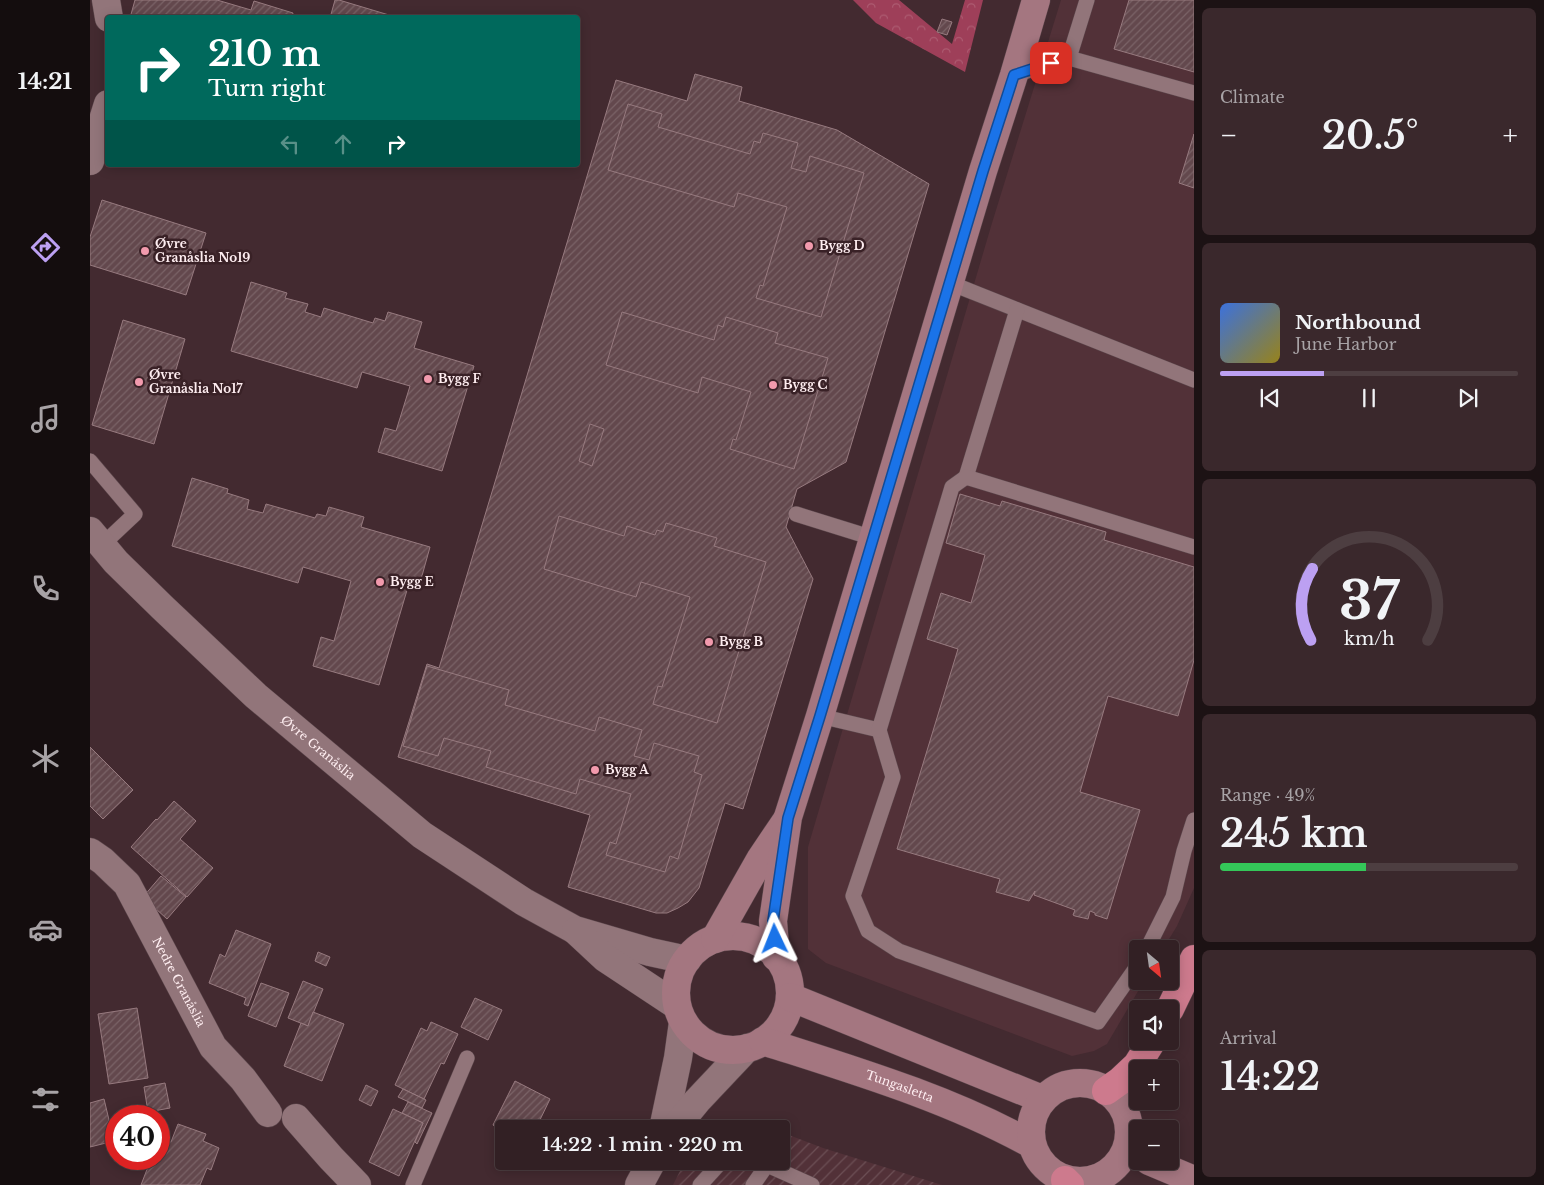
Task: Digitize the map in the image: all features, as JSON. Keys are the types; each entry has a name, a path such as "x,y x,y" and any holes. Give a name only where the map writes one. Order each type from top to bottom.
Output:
{"highway":[{"path":"1174,1000 1194,959"},
{"path":"1106,1091 1137,1065 1146,1050"}],"street":[{"path":"106,0 108,15"},
{"path":"776,957 773,921 788,818 1036,0"},
{"path":"90,161 105,114"},
{"name":"Øvre Granåslia","path":"96,538 116,562 256,696 422,835 524,902 575,930 650,952 686,960"},
{"path":"715,939 761,858 788,818"},
{"name":"Nedre Granåslia","path":"90,852 103,861 127,884 213,1047 243,1079 268,1113"},
{"name":"Øvre Granåslia","path":"575,930 605,958 680,1014"},
{"path":"665,1120 678,1058 680,1014 676,985 682,967 691,953 705,943 715,939 738,936 755,940 770,950 776,957 781,963 788,979 790,997 786,1014 777,1030 755,1045 709,1088 682,1120"},
{"path":"790,997 1042,1100"},
{"path":"680,1014 696,1037 713,1047 730,1050 755,1045"},
{"name":"Tungasletta","path":"755,1045 849,1069 958,1109 1006,1130 1031,1144"},
{"path":"1129,1135 1128,1120 1122,1107 1113,1096 1100,1087 1085,1083 1069,1084 1054,1089 1042,1100 1034,1113 1030,1128 1031,1144 1038,1160 1050,1172 1068,1182 1095,1180 1108,1173 1119,1162 1129,1158"},
{"path":"296,1118 357,1185"},
{"path":"639,1185 647,1170"},
{"path":"1171,1170 1194,1180"}],"lane":[{"path":"1069,58 1087,0"},
{"path":"1014,75 1069,58 1194,93"},
{"path":"950,283 1194,380"},
{"path":"1017,310 966,477 952,487 879,730 893,777 853,896 868,931 899,951 1098,1022 1129,978"},
{"path":"90,461 135,514 96,538"},
{"path":"966,477 1194,547"},
{"path":"796,514 873,538"},
{"path":"820,716 879,730"},
{"path":"1152,940 1173,897 1194,820"},
{"path":"413,1185 467,1058"},
{"path":"700,1185 714,1170"},
{"path":"753,1185 760,1170"},
{"path":"779,1170 812,1185"}],"shaded area":[{"path":"1061,0 1194,0 1194,888 1168,940 1129,940 1129,990 1139,990 1133,1000 1129,1000 1129,1007 1107,1044 1094,1051 1072,1056 826,963 808,949 808,847 992,223"},
{"path":"790,1135 823,1148 942,1185 673,1185 680,1170 790,1170"}],"green space":[{"path":"853,0 899,0 952,44 965,0 983,0 965,72 876,23"}],"building":[{"path":"135,0 217,0 251,10 254,1 293,13 293,15 131,15"},
{"path":"335,0 339,0 389,15 331,15"},
{"path":"1129,0 1194,0 1194,72 1114,49"},
{"path":"942,19 952,22 947,35 937,32"},
{"path":"695,74 742,87 739,101 837,130 929,184 846,462 797,489 786,527 813,579 743,809 725,803 699,888 688,902 678,908 667,913 656,913 568,887 590,815 398,757 427,664 439,668 616,80 687,101"},
{"name":"Bygg D","path":"628,104 662,114 658,127 750,154 754,141 760,143 763,133 798,143 791,168 806,172 810,156 864,173 821,317 756,298 760,285 763,286 787,207 738,193 734,207 608,170"},
{"path":"1194,134 1194,188 1179,183"},
{"name":"Øvre Granåslia No19","path":"102,200 206,233 186,295 90,265 90,237"},
{"name":"Bygg F","path":"251,282 287,293 285,298 308,304 305,312 321,317 324,308 373,323 375,318 385,321 388,312 422,322 414,348 474,366 442,471 378,452 385,428 396,431 410,386 362,372 357,388 231,351"},
{"name":"Bygg C","path":"622,312 714,340 718,325 723,327 726,317 778,333 775,343 828,358 794,469 730,449 733,439 736,440 751,392 702,377 698,393 606,365"},
{"name":"Øvre Granåslia No17","path":"123,320 185,339 154,444 92,425"},
{"path":"590,424 604,429 592,466 579,461"},
{"name":"Bygg E","path":"192,478 228,489 227,493 249,500 247,509 263,513 266,504 315,518 317,514 326,516 329,507 364,517 361,527 430,547 420,583 410,580 379,685 313,666 321,637 334,641 351,581 303,567 298,583 172,546"},
{"path":"960,494 1000,506 1002,501 1106,532 1104,540 1194,567 1194,660 1178,716 1108,696 1080,792 1140,810 1107,919 1090,911 1088,919 1075,916 1073,915 1075,910 1034,895 1035,891 1029,901 996,892 1000,879 897,849 958,649 927,639 941,593 971,603 985,555 946,543"},
{"name":"Bygg B","path":"559,516 624,536 627,526 655,535 657,530 663,532 666,523 717,538 714,546 766,562 717,723 653,704 658,686 662,687 690,597 641,582 636,597 544,569"},
{"name":"Bygg A","path":"427,666 509,690 505,705 595,731 599,717 642,730 634,756 649,760 654,743 699,756 694,772 702,775 678,859 670,856 665,872 606,855 610,842 616,844 631,794 580,779 576,794 486,767 491,751 444,738 438,756 403,746"},
{"path":"90,747 133,790 103,819 90,806"},
{"path":"174,801 196,821 180,839 213,868 187,897 131,847"},
{"path":"161,876 186,897 167,919 143,897"},
{"path":"236,930 271,944 248,1006 244,1004 246,998 209,983 220,954 225,957"},
{"path":"318,952 330,957 326,966 315,961"},
{"path":"303,981 323,989 308,1026 288,1018"},
{"path":"261,983 289,993 276,1027 248,1016"},
{"path":"475,998 502,1010 488,1040 461,1027"},
{"path":"137,1008 148,1078 109,1084 98,1014"},
{"path":"313,1012 344,1024 322,1081 284,1066 301,1023 308,1026"},
{"path":"431,1022 458,1034 444,1064 441,1063 424,1099 395,1085 421,1028 427,1031"},
{"path":"515,1081 550,1099 540,1120 496,1120"},
{"path":"165,1083 169,1105 147,1105 144,1087"},
{"path":"366,1085 378,1091 371,1106 359,1100"},
{"path":"403,1089 426,1100 422,1108 398,1097"},
{"path":"104,1099 105,1105 105,1143 90,1147 90,1103"},
{"path":"408,1102 432,1113 417,1144 415,1142 423,1123 402,1113"},
{"path":"393,1109 423,1123 399,1176 369,1162"},
{"path":"178,1124 206,1134 203,1141 219,1148 211,1170 207,1168 200,1185 141,1185 147,1170 170,1170 171,1142"}],"place":[{"name":"Bygg D","path":"809,246"},
{"name":"Øvre Granåslia No19","path":"145,251"},
{"name":"Bygg F","path":"428,379"},
{"name":"Øvre Granåslia No17","path":"139,382"},
{"name":"Bygg C","path":"773,385"},
{"name":"Bygg E","path":"380,582"},
{"name":"Bygg B","path":"709,642"},
{"name":"Bygg A","path":"595,770"}],"route":[{"path":"775,939 773,921 788,818 983,171 1014,75 1051,63"}]}
